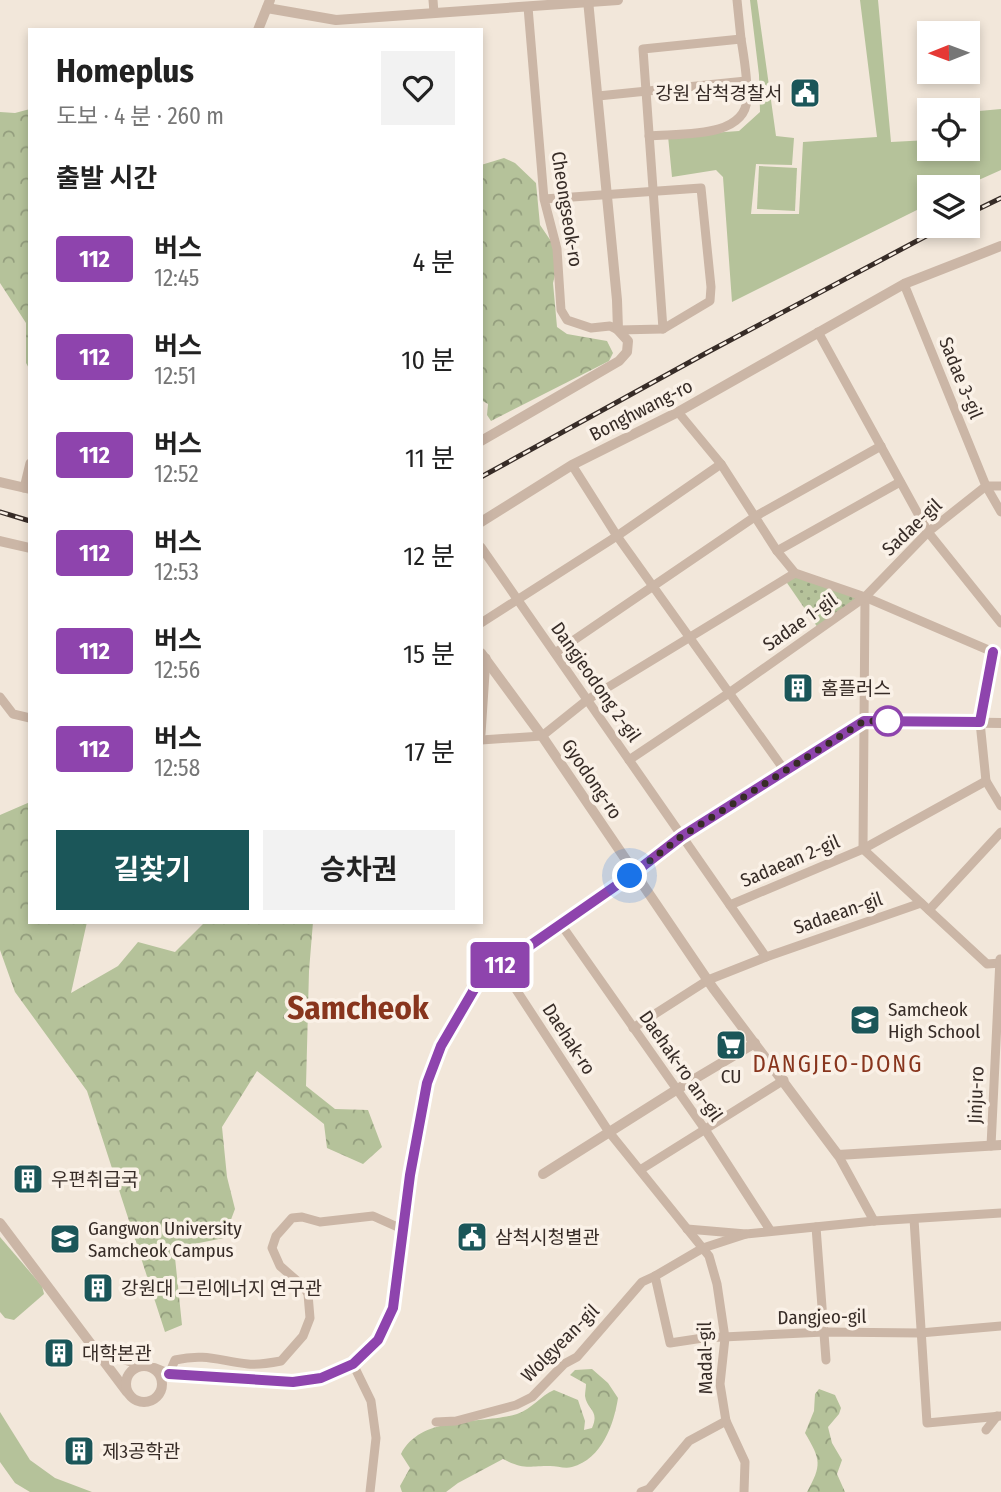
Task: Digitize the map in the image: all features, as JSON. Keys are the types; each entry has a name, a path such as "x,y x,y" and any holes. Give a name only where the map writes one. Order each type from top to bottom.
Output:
{"street":[{"path":"433,0 434,13"},
{"path":"259,28 269,4 336,25 434,13 618,0"},
{"path":"649,136 715,130 732,125 743,115 747,102 746,81 737,0"},
{"name":"Cheongseok-ro","path":"588,1 608,195 618,331"},
{"name":"Cheongseok-ro","path":"483,440 619,361 627,352 628,341 618,331 610,326 591,328 576,324 567,320 561,310 557,249 544,199 528,7"},
{"path":"663,329 643,49 741,38"},
{"path":"598,96 746,81"},
{"name":"Cheongseok-ro","path":"618,331 663,329 710,302 701,188 654,192"},
{"path":"544,199 654,192"},
{"name":"Bonghwang-ro","path":"483,521 572,465 678,412 904,284 1001,246"},
{"name":"Sadae 3-gil","path":"904,284 986,486"},
{"path":"818,332 928,532 1001,623"},
{"path":"678,412 721,464 777,551 795,573 690,638"},
{"path":"555,653 756,516 881,446"},
{"path":"483,622 519,601 721,464"},
{"path":"572,465 617,536 785,771"},
{"path":"0,482 27,488"},
{"path":"777,551 900,482"},
{"path":"1001,486 986,486 1001,512"},
{"name":"Sadae-gil","path":"865,597 928,532 986,486"},
{"path":"0,541 28,548"},
{"name":"Dangjeodong 2-gil","path":"483,550 682,836"},
{"name":"Sadae 1-gil","path":"795,573 865,597"},
{"path":"986,781 863,849 865,597 997,648 980,722 986,781 1001,806"},
{"name":"Sadae 1-gil","path":"629,760 865,597"},
{"name":"Gyodong-ro","path":"541,736 587,700 690,638"},
{"path":"483,682 484,656"},
{"name":"Gyodong-ro","path":"484,656 708,981 838,1155 874,1221"},
{"path":"0,697 13,714 28,718"},
{"path":"98,1351 169,1374 293,1382 321,1378 353,1364 378,1340 393,1308 402,1229 427,1083 441,1046 479,981 634,873 682,836 864,721 1001,723"},
{"path":"483,740 541,736"},
{"name":"Sadaean-gil","path":"766,957 925,906 1001,832"},
{"name":"Sadaean 2-gil","path":"682,836 766,957"},
{"name":"Sadaean 2-gil","path":"730,905 863,849"},
{"name":"Sadaean-gil","path":"863,849 987,964 1000,961"},
{"name":"Daehak-ro an-gil","path":"560,923 704,1128 769,1230"},
{"path":"633,1028 708,981 766,957"},
{"name":"Jinju-ro","path":"838,1155 996,1145 1000,961"},
{"name":"Daehak-ro","path":"500,965 609,1132 687,1229"},
{"path":"543,1174 755,1043"},
{"path":"640,1170 784,1080"},
{"path":"703,1248 746,1234 769,1230 1001,1213"},
{"path":"0,1223 127,1392 134,1399 146,1402 155,1399 175,1360 215,1357 250,1365 260,1364 281,1361 296,1346 310,1318 308,1294 304,1286 280,1266 272,1248 276,1236 292,1218 302,1217 320,1222 373,1216 402,1229"},
{"path":"914,1219 927,1423 999,1416"},
{"path":"817,1227 826,1360"},
{"path":"687,1229 746,1234"},
{"name":"Madal-gil","path":"687,1229 709,1256 717,1284 725,1338 720,1384 726,1421 745,1462 744,1492"},
{"name":"Wolgyean-gil","path":"436,1422 497,1411 532,1397 564,1364 577,1357 642,1282 703,1248"},
{"path":"655,1276 670,1343 725,1338"},
{"name":"Dangjeo-gil","path":"725,1338 824,1332 920,1333 1001,1326"},
{"path":"353,1364 371,1401 376,1438 370,1492"},
{"path":"127,1392 125,1385 128,1375 132,1369 142,1366"},
{"path":"154,1368 161,1377 161,1388"},
{"path":"986,1430 999,1416"},
{"path":"641,1492 649,1489 690,1441 726,1421"}],"green space":[{"path":"750,0 757,0 776,136 794,138 792,165 756,164 751,214 799,214 803,142 877,137 860,0 878,0 891,142 917,141 917,161 980,161 980,111 1001,109 1001,170 980,179 980,175 917,175 917,210 732,302 723,177 716,170 672,177 668,136 739,131 760,112 759,75"},
{"path":"28,110 28,366 26,323 0,283 0,112 15,113"},
{"path":"504,158 515,163 536,183 540,225 555,247 556,271 553,283 557,327 567,334 607,341 613,353 609,361 491,421 487,415 488,404 483,401 483,164"},
{"path":"759,166 797,168 795,211 757,209"},
{"path":"799,571 860,598 818,628 785,580"},
{"path":"28,803 28,924 87,924 71,993 118,966 138,942 175,952 203,924 313,924 306,1086 335,1109 368,1110 382,1147 363,1164 327,1148 324,1124 257,1071 222,1127 227,1177 235,1209 224,1238 174,1248 182,1325 165,1332 87,1091 15,992 0,950 0,815"},
{"path":"0,1237 42,1286 44,1294 14,1320 5,1318 0,1312"},
{"path":"592,1369 608,1383 618,1398 605,1439 599,1449 582,1463 569,1468 526,1467 503,1459 446,1492 402,1492 400,1486 410,1468 401,1454 411,1441 423,1432 437,1427 517,1414 554,1390 578,1400 585,1421 584,1430 592,1428 595,1417 586,1401 586,1384 570,1375 575,1370"},
{"path":"819,1389 835,1395 841,1408 828,1427 832,1443 842,1460 837,1474 845,1492 807,1492 818,1462 805,1433 814,1411 815,1394"},
{"path":"0,1412 30,1460 55,1478 92,1492 30,1492 15,1483 0,1462"}],"railway":[{"path":"980,208 1001,198"},
{"path":"483,476 922,238"},
{"path":"0,512 28,520"}],"bus line":[{"name":"112","path":"169,1374 293,1382 321,1378 353,1364 378,1340 393,1308 410,1175 427,1083 441,1046 479,981 630,876 682,836 864,721 980,722 993,652"}],"place":[{"name":"강원 삼척경찰서","path":"805,93"},
{"name":"홈플러스","path":"798,688"},
{"name":"Samcheok High School","path":"865,1020"},
{"name":"CU","path":"731,1045"},
{"name":"우편취급국","path":"28,1179"},
{"name":"삼척시청별관","path":"472,1237"},
{"name":"Gangwon University Samcheok Campus","path":"65,1239"},
{"name":"강원대 그린에너지 연구관","path":"98,1288"},
{"name":"대학본관","path":"59,1353"},
{"name":"제3공학관","path":"79,1451"}],"district":[{"name":"Samcheok","path":"358,1008"},
{"name":"DANGJEO-DONG","path":"838,1064"}],"route":[{"path":"630,876 682,836 864,721 888,721"}]}
